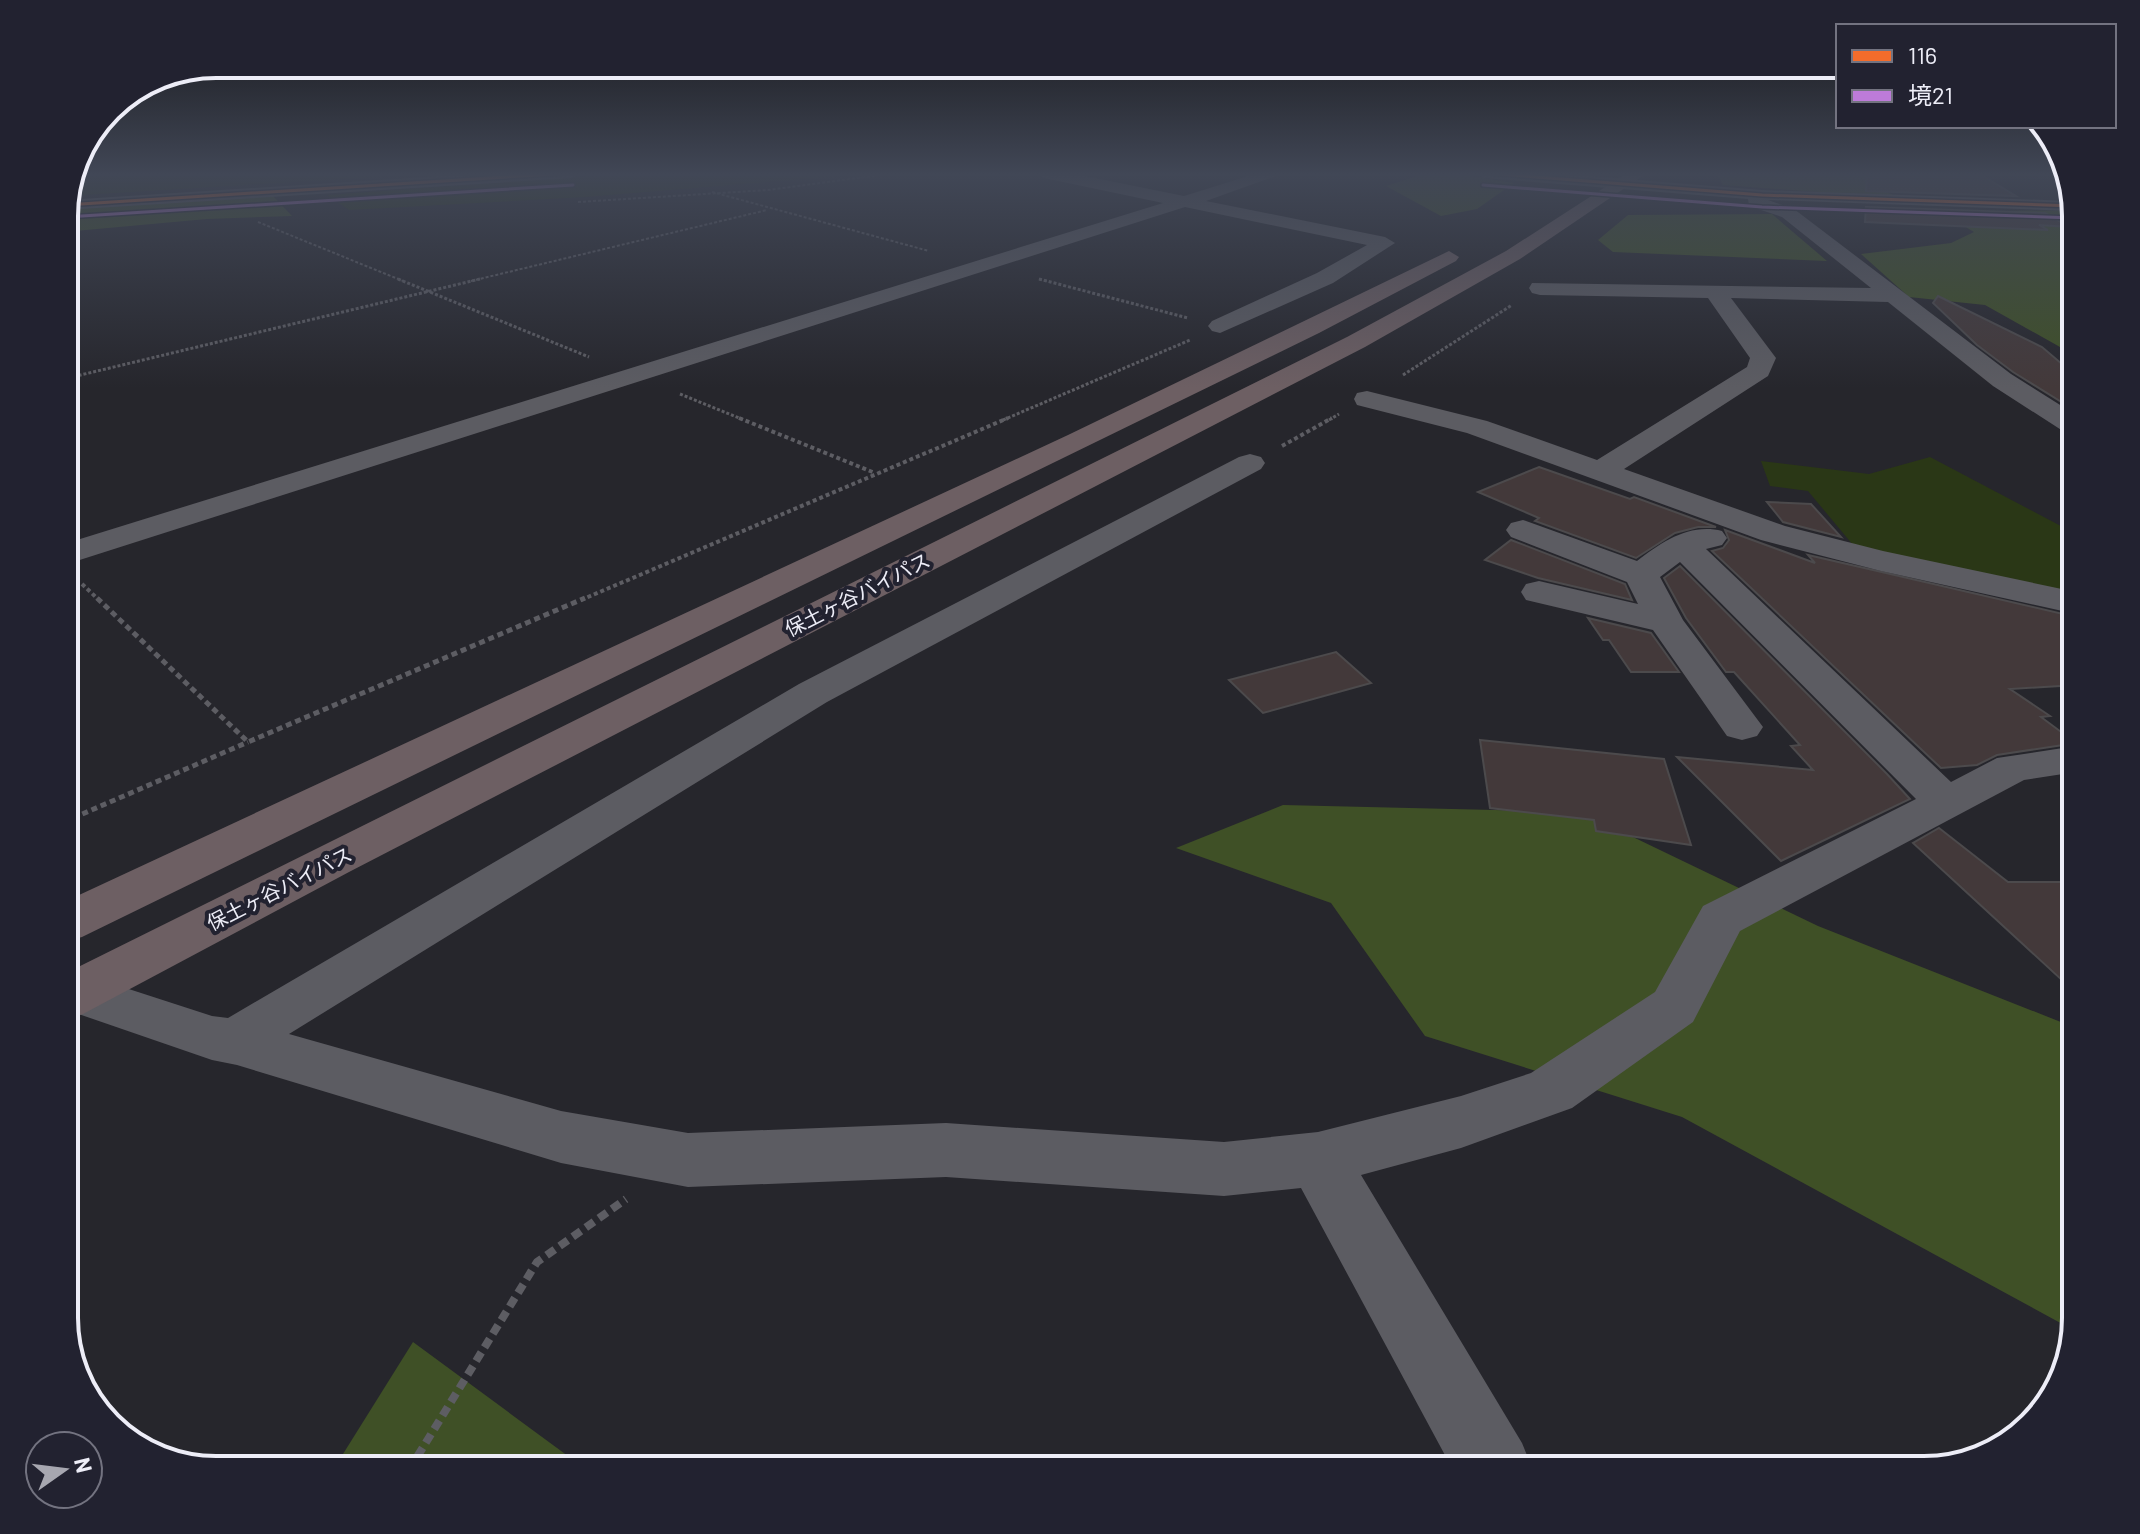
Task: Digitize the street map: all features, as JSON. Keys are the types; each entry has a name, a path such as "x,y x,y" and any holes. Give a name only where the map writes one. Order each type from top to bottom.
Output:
{"highway":[{"name":"保土ヶ谷バイパス","path":"78,917 1298,335 1472,245"},
{"name":"保土ヶ谷バイパス","path":"78,992 1356,342 1533,245"}],"street":[{"path":"78,563 636,376 1050,245"},
{"path":"1220,326 1325,278 1382,245"},
{"path":"1828,245 2002,380 2062,418"},
{"path":"1540,288 1893,295"},
{"path":"1599,472 1759,371 1763,358 1757,346 1715,292"},
{"path":"1367,399 1477,427 1773,533 1881,561 2062,600"},
{"path":"225,1040 288,1007 813,693 1250,463"},
{"path":"1523,530 1641,575 1666,622 1742,727"},
{"path":"1641,575 1681,544 1724,535 1773,533"},
{"path":"1681,544 1946,803"},
{"path":"1539,592 1666,622"},
{"path":"78,993 225,1040 561,1137 688,1160 946,1150 1224,1169 1318,1159 1461,1122 1551,1091 1674,1007 1721,919 2013,768 2062,761"},
{"path":"1318,1159 1487,1456"}],"path":[{"path":"314,245 875,473"},
{"path":"78,376 623,245"},
{"path":"904,245 1220,326"},
{"path":"78,816 1220,326"},
{"path":"78,574 248,742"},
{"path":"418,1456 537,1262 612,1207 688,1160"}],"green space":[{"path":"1604,245 1808,245 1827,261 1613,252"},
{"path":"1938,245 2062,245 2062,348 1985,305 1909,297 1861,254"},
{"path":"1930,457 2062,527 2062,594 1858,551 1808,491 1770,486 1761,461 1869,474"},
{"path":"1283,805 1581,812 1818,926 2062,1022 2061,1323 1682,1117 1425,1036 1331,903 1176,848"},
{"path":"413,1342 568,1456 342,1456"}],"building":[{"path":"1938,296 2042,347 2062,364 2062,402 1977,345 1933,303"},
{"path":"1539,467 1716,527 1698,527 1675,533 1636,558 1535,521 1539,518 1478,492"},
{"path":"1767,502 1811,504 1841,537 1783,522"},
{"path":"1725,530 1815,563 1808,555 2062,614 2062,686 2010,689 2050,716 2041,717 2062,733 2062,745 1997,755 1977,765 1941,768 1712,551 1723,548 1729,540"},
{"path":"1511,540 1625,584 1632,600 1538,578 1485,560"},
{"path":"1680,566 1910,799 1781,861 1677,757 1813,770 1791,746 1800,745 1734,672 1726,672 1686,618 1664,578"},
{"path":"1588,618 1651,633 1679,672 1631,672 1609,640 1603,640"},
{"path":"1336,652 1371,683 1263,713 1229,680"},
{"path":"1480,740 1664,759 1691,845 1596,831 1594,820 1490,808"},
{"path":"1939,828 2008,882 2062,882 2062,980 1913,843"}]}
